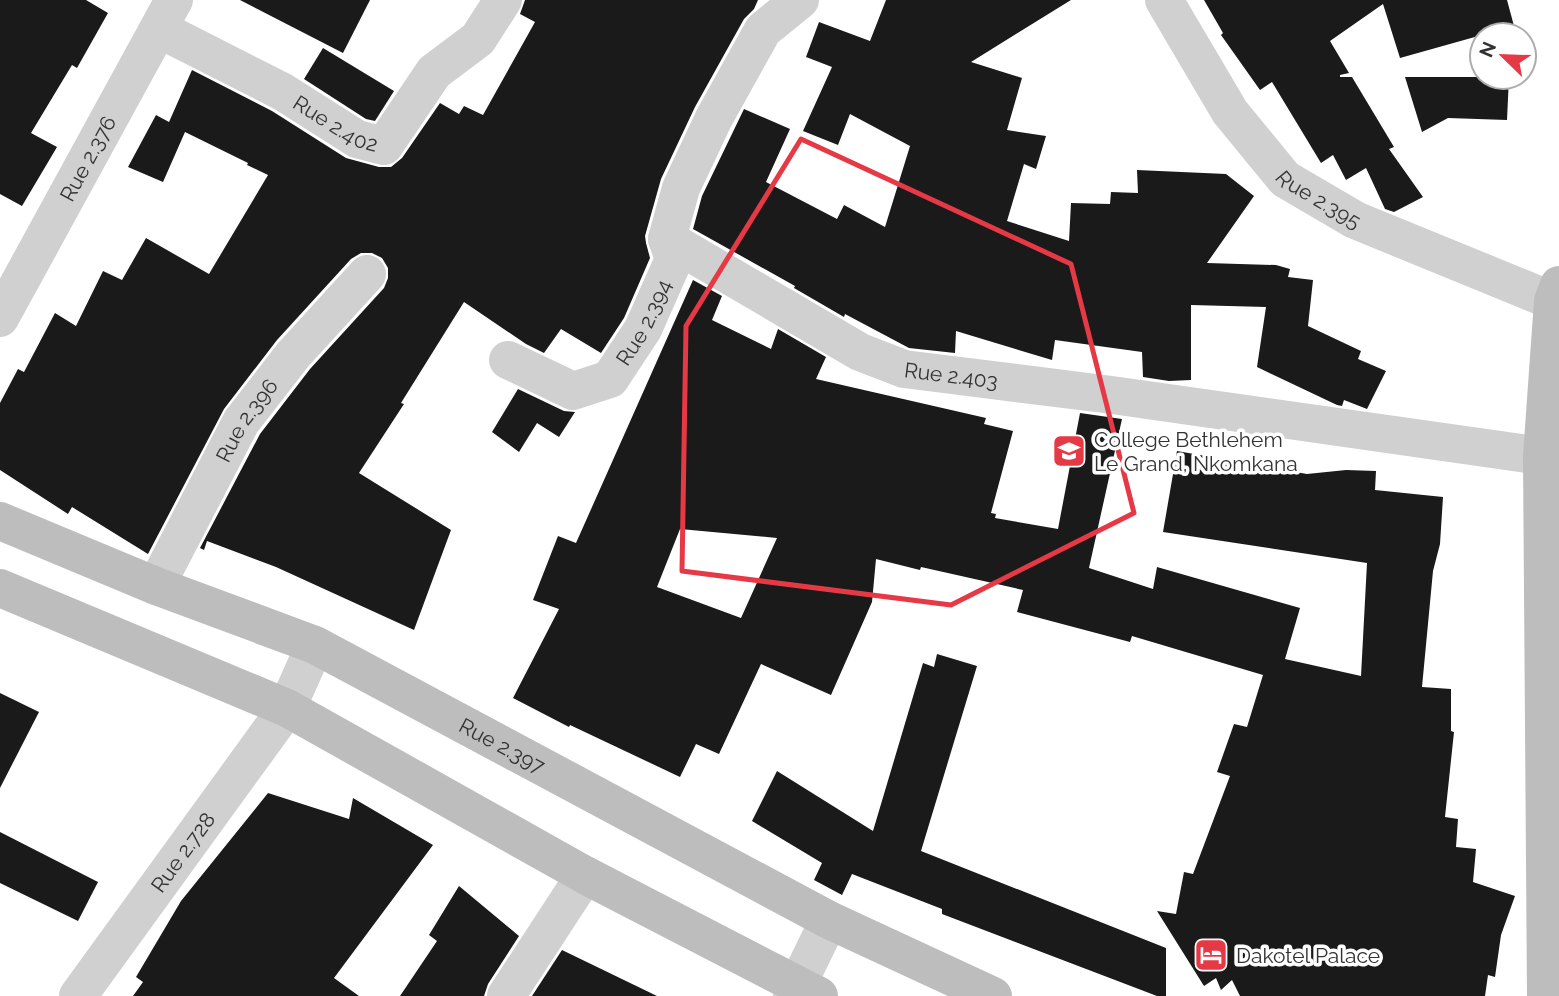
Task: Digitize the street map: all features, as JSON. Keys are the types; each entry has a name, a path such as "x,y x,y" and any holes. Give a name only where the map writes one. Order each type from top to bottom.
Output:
{"main road":[{"path":"1546,996 1542,456 1556,293"},
{"name":"Rue 2.397","path":"0,521 156,586 315,645 829,920 993,996"},
{"path":"0,587 288,708 585,875 803,993"}],"street":[{"name":"Rue 2.402","path":"166,14 357,139 384,146 434,72 478,39 503,0"},
{"path":"667,239 681,188 714,118 763,30 800,0"},
{"name":"Rue 2.395","path":"1164,0 1230,113 1286,178 1355,220 1556,293"},
{"name":"Rue 2.376","path":"0,318 166,14"},
{"name":"Rue 2.394","path":"508,360 573,391 610,379 643,329 674,259 667,239"},
{"name":"Rue 2.403","path":"667,239 860,352 904,369 1112,395 1542,456"},
{"name":"Rue 2.396","path":"156,586 241,422 293,355 367,274"},
{"name":"Rue 2.728","path":"78,996 288,708 315,645"},
{"path":"506,996 585,875"},
{"path":"803,993 829,920"}],"highlighted area":[{"path":"801,139 1071,264 1134,513 951,605 682,571 686,326"}],"building":[{"path":"0,0 86,0 108,13 77,68 72,65 31,133 57,147 22,206 0,194"},
{"path":"240,0 370,0 343,53"},
{"path":"525,0 758,0 754,9 744,19 695,107 661,179 645,236 650,258 624,318 601,353 561,329 544,353 464,302 401,403 404,404 359,473 451,530 414,630 276,567 207,541 204,550 200,548 260,434 310,369 384,288 388,268 382,258 372,253 361,253 351,259 277,340 224,409 148,554 72,507 68,514 0,470 0,403 18,369 24,372 55,313 76,326 103,271 122,280 146,238 209,274 268,175 185,132 163,182 128,167 156,115 169,122 192,70 272,111 346,158 379,167 391,167 402,158 440,103 459,114 464,106 483,115 535,22 520,14"},
{"path":"886,0 1071,0 971,62 1022,78 1007,130 1046,136 1036,169 1024,164 1007,221 1069,241 1071,203 1110,204 1111,192 1138,193 1137,170 1226,174 1254,196 1207,263 1276,265 1290,269 1288,277 1313,280 1308,326 1361,351 1358,359 1386,371 1367,409 1344,400 1342,406 1337,405 1257,367 1266,307 1191,305 1191,380 1169,381 1143,377 1142,352 1055,340 1052,360 956,331 955,353 909,348 845,314 844,317 794,288 795,286 693,229 702,196 744,109 790,129 766,182 837,219 844,205 885,227 910,146 850,114 838,145 803,131 832,67 806,57 819,22 870,41"},
{"path":"1204,0 1507,0 1513,21 1468,21 1468,39 1400,58 1383,4 1330,41 1349,73 1340,77 1352,77 1394,147 1389,149 1423,197 1394,212 1385,209 1366,168 1346,180 1333,155 1321,163 1272,82 1260,90 1221,35 1223,33"},
{"path":"323,48 394,91 375,121 366,119 304,79"},
{"path":"1405,77 1468,77 1468,91 1508,91 1507,120 1448,118 1422,132"},
{"path":"693,280 722,296 712,320 771,349 778,329 826,357 816,379 986,418 984,424 1013,431 991,513 996,514 995,518 1058,529 1080,413 1122,419 1089,568 1153,589 1157,567 1300,608 1285,659 1361,676 1367,563 1163,532 1177,451 1307,474 1346,470 1376,471 1375,490 1443,497 1440,544 1433,571 1422,687 1451,689 1451,731 1454,732 1445,817 1458,819 1456,847 1476,849 1473,882 1515,896 1501,935 1495,977 1488,975 1485,996 1240,996 1232,980 1221,990 1216,978 1204,986 1157,911 1176,914 1184,872 1193,874 1230,776 1217,772 1234,724 1247,727 1263,675 1132,636 1130,642 1017,612 1023,590 876,559 872,602 831,695 761,664 719,754 696,744 680,777 570,725 569,727 513,698 559,609 533,600 558,536 576,543","holes":["680,529 777,538 741,618 657,587"]},
{"path":"518,389 564,411 575,412 559,437 537,423 519,452 492,432"},
{"path":"937,654 977,666 921,851 1166,948 1166,996 1157,996 942,914 942,909 852,874 842,895 814,880 822,863 752,821 777,771 873,831 923,663 934,667"},
{"path":"0,693 39,712 0,788"},
{"path":"268,793 349,819 353,798 433,845 334,978 359,996 133,996 143,982 136,977 181,901"},
{"path":"0,832 98,882 78,921 0,883"},
{"path":"459,886 519,936 488,984 484,996 400,996 437,941 429,935"},
{"path":"562,950 657,996 532,996"}],"place":[{"name":"College Bethlehem Le Grand, Nkomkana","path":"1069,451"},
{"name":"Dakotel Palace","path":"1211,955"}]}
